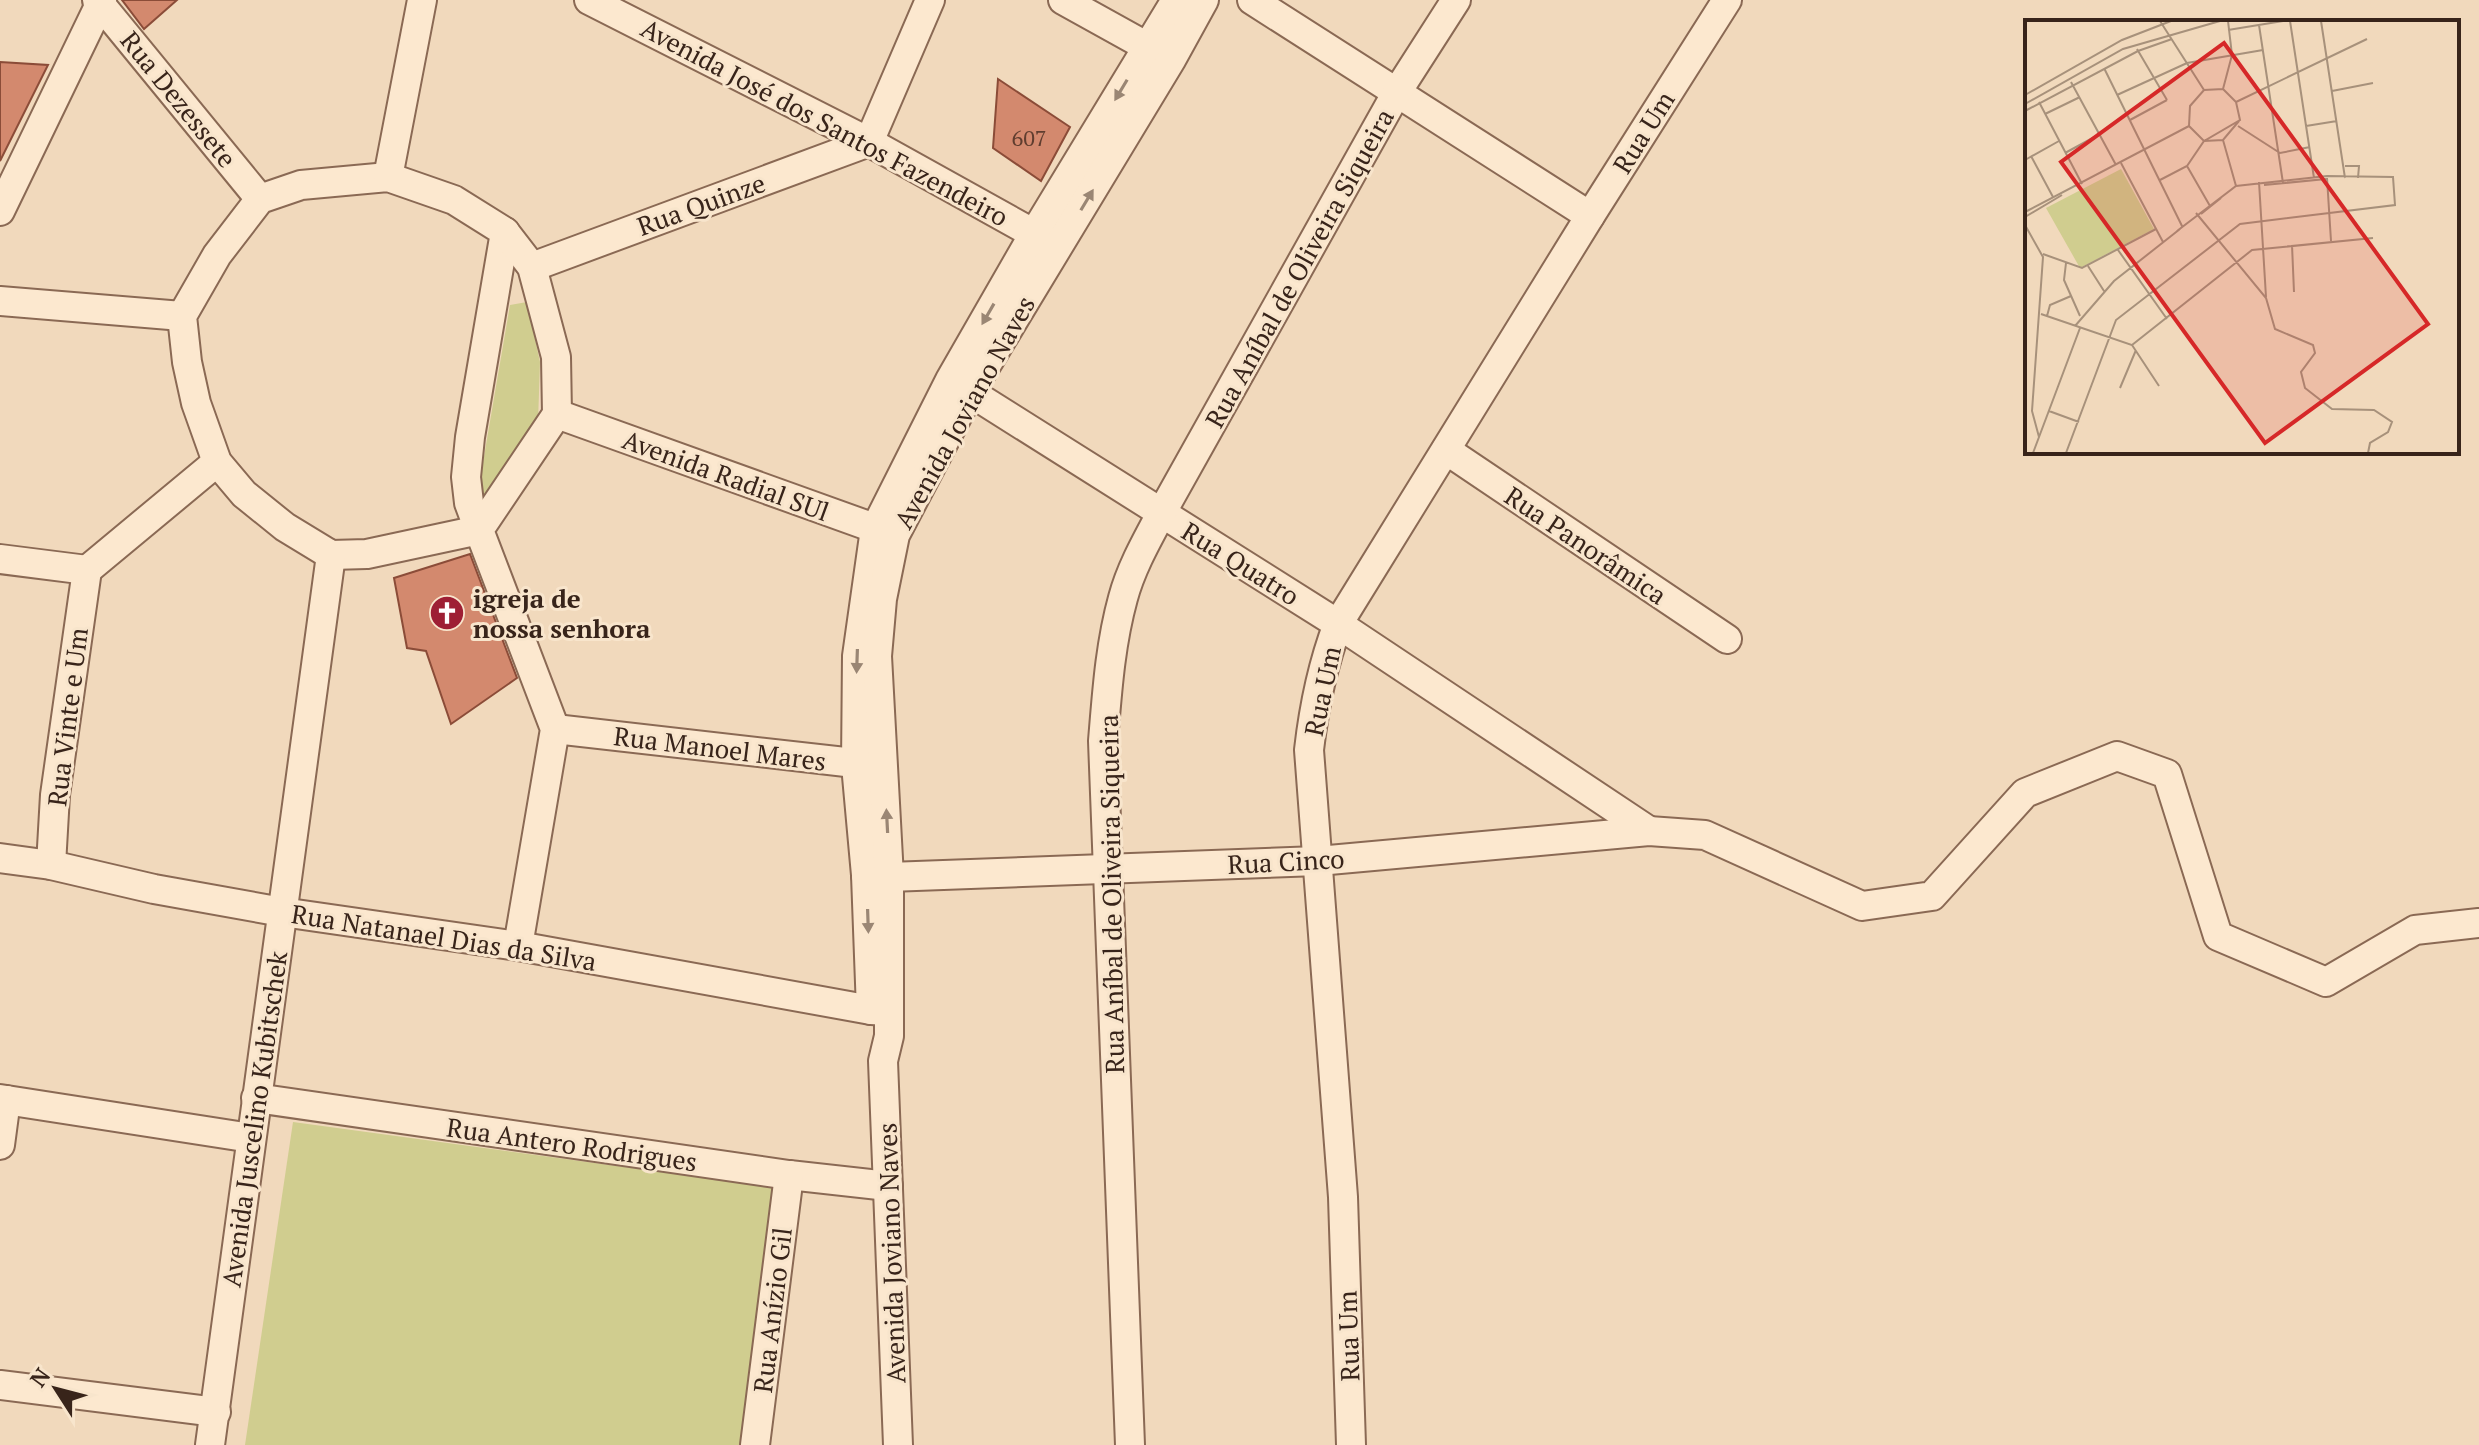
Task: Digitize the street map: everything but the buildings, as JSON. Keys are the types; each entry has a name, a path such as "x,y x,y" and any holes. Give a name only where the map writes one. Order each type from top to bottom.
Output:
{"street":[{"path":"388,177 422,0"},
{"name":"Avenida José dos Santos Fazendeiro","path":"589,0 869,142 1035,232 1058,248"},
{"path":"869,142 930,0"},
{"path":"1063,0 1159,53"},
{"name":"Avenida Joviano Naves","path":"960,386 1058,248 1159,53 1176,0"},
{"name":"Avenida Joviano Naves","path":"878,876 856,765 857,656 885,532 1035,232 1159,53 1204,0"},
{"path":"1252,0 1590,216"},
{"name":"Rua Aníbal de Oliveira Siqueira","path":"1130,1445 1103,741 1109,666 1123,597 1140,552 1162,512 1397,92 1456,0"},
{"name":"Rua Um","path":"1351,1445 1343,1197 1309,750 1322,669 1338,624 1727,0"},
{"path":"0,211 100,1"},
{"name":"Rua Dezessete","path":"100,1 260,199"},
{"name":"Rua Quinze","path":"532,267 869,142"},
{"path":"388,177 454,200 505,232 532,267 556,357 557,414 479,530 367,554 331,555 285,527 244,494 217,462 196,403 182,316 217,255 260,199 301,185 388,177"},
{"path":"505,232 466,477 469,503 555,729 518,946"},
{"path":"0,301 182,316"},
{"name":"Rua Quatro","path":"960,386 1338,624 1649,831"},
{"name":"Avenida Radial SUl","path":"557,414 885,532"},
{"name":"Rua Panorâmica","path":"1446,450 1727,639"},
{"path":"0,559 87,570 217,462"},
{"name":"Avenida Joviano Naves","path":"885,532 877,656 884,765 878,876 880,1011 874,1042 883,1061 898,1445"},
{"name":"Avenida Juscelino Kubitschek","path":"210,1445 331,555"},
{"name":"Rua Vinte e Um","path":"51,865 55,795 87,570"},
{"name":"Rua Manoel Mares","path":"555,729 856,765 884,765"},
{"name":"Rua Cinco","path":"878,876 1318,861 1649,831 1705,835 1862,906 1932,896 2025,793 2117,756 2167,774 2218,936 2326,982 2415,930 2479,923"},
{"name":"Rua Natanael Dias da Silva","path":"0,858 51,865 154,889 282,912 518,946 880,1011"},
{"name":"Rua Antero Rodrigues","path":"256,1098 789,1175 888,1186"},
{"path":"0,1145 3,1099 251,1138"},
{"name":"Rua Anízio Gil","path":"755,1445 789,1175"},
{"path":"0,1385 216,1412"}],"shaded area":[{"path":"527,302 540,362 538,423 482,504 476,503 510,305"},
{"path":"293,1122 779,1188 740,1445 245,1445"}],"place":[{"name":"igreja de nossa senhora","path":"447,613"}]}
